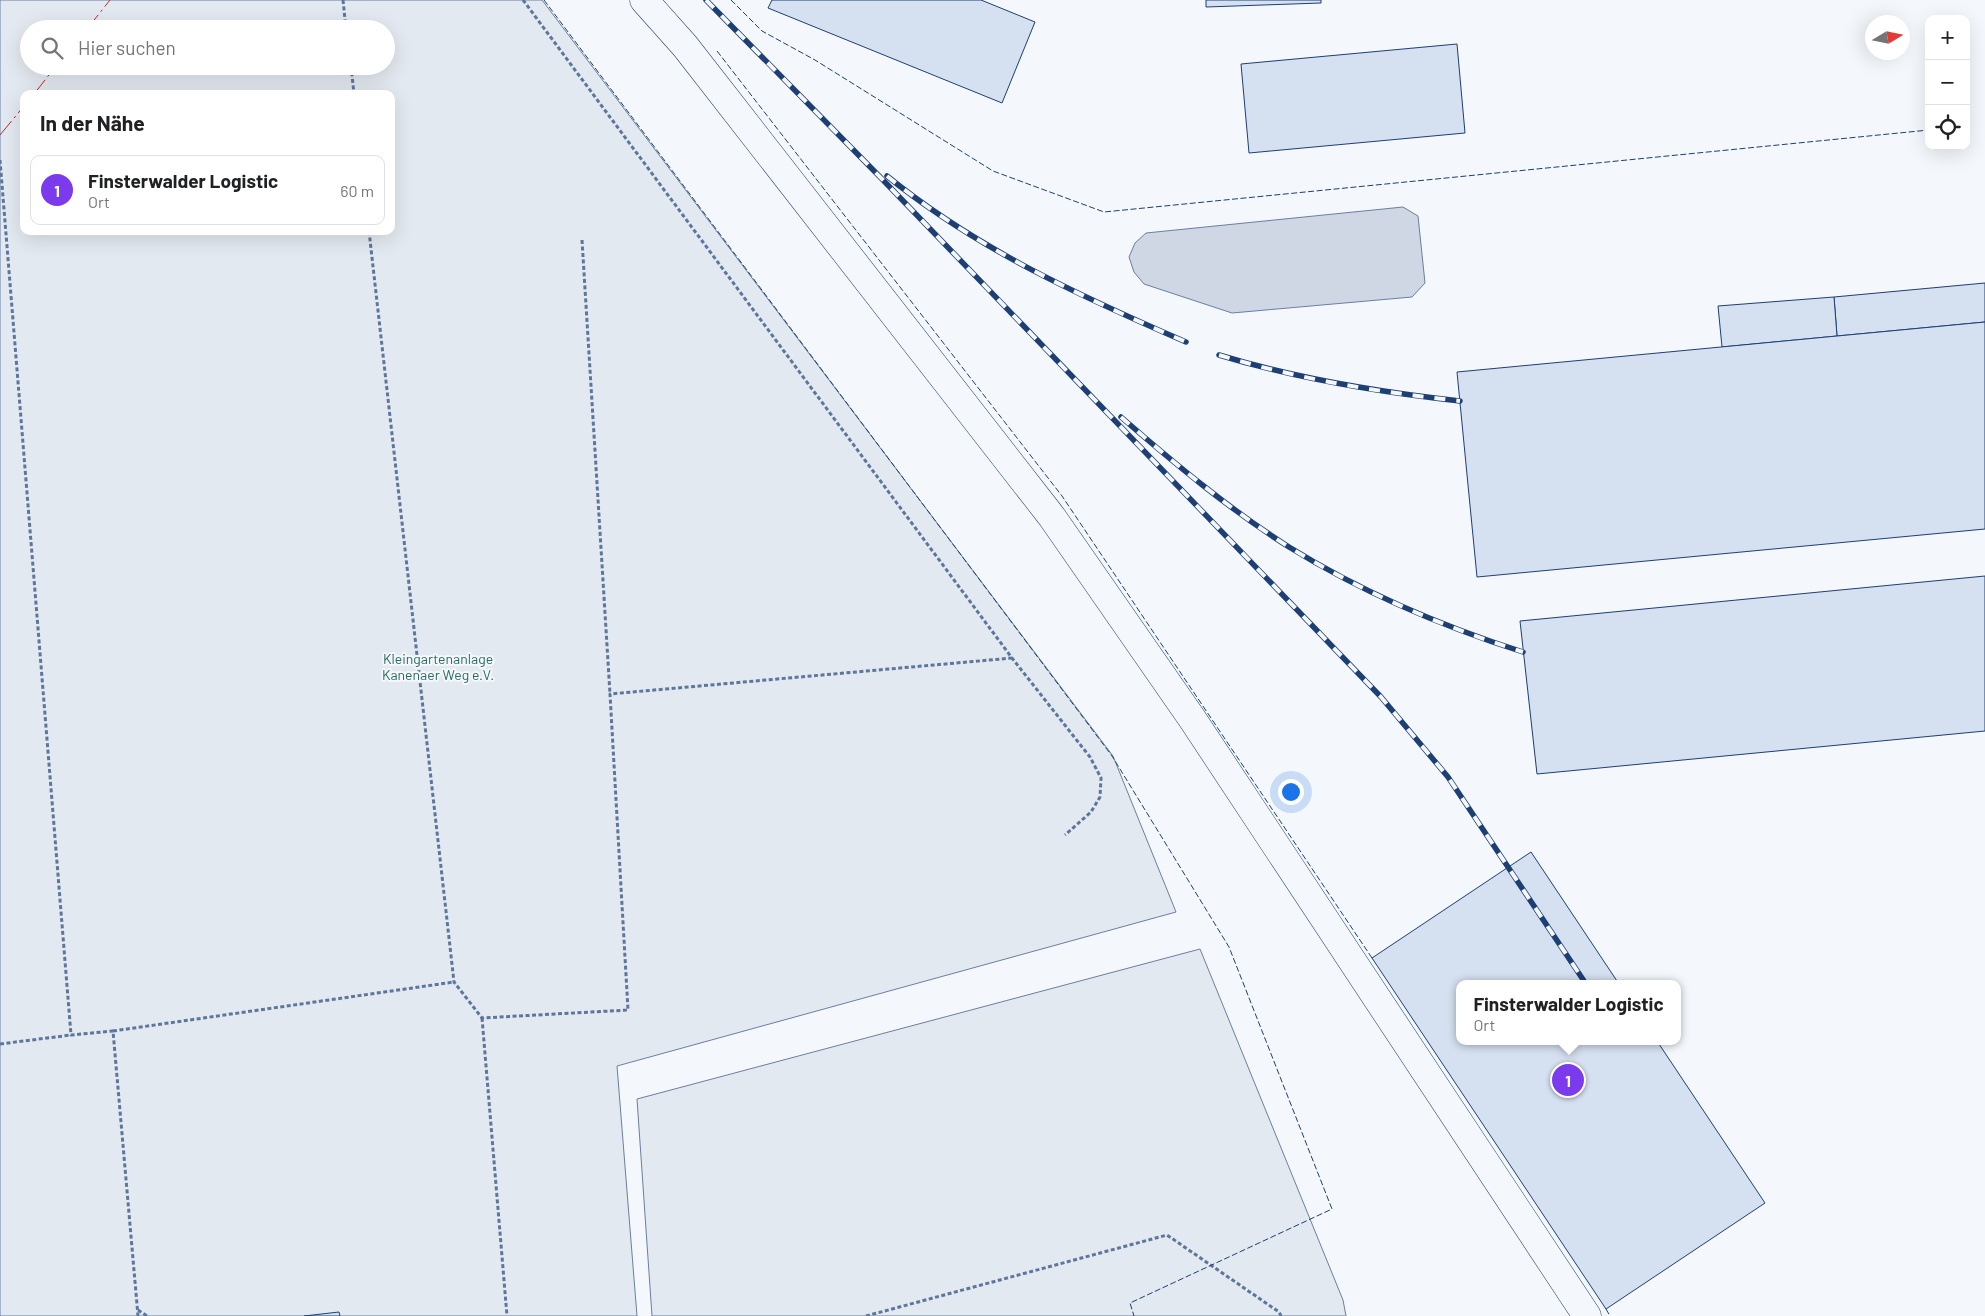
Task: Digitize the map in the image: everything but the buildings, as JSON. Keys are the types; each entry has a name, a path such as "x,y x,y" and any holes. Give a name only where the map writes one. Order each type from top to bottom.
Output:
{"lane":[{"path":"644,0 685,46 1052,517 1192,720 1587,1316"}],"path":[{"path":"343,0 345,20"},
{"path":"523,0 1012,658 1090,757 1101,778 1100,797 1091,812 1065,836"},
{"path":"352,75 354,90"},
{"path":"0,160 71,1035"},
{"path":"369,235 454,982 482,1018 507,1316"},
{"path":"482,1018 628,1010 582,240"},
{"path":"610,694 1012,658"},
{"path":"0,1044 113,1031 454,982"},
{"path":"113,1031 138,1316"},
{"path":"866,1316 1167,1235 1279,1312 1281,1316"},
{"path":"137,1310 147,1316"}],"green space":[{"name":"Kleingartenanlage Kanenaer Weg e.V.","path":"0,0 542,0 1113,756 1176,912 617,1066 637,1316 0,1316"},
{"path":"1200,949 1343,1300 1346,1316 652,1316 637,1099"}],"shaded area":[{"path":"1403,207 1418,216 1425,283 1412,297 1232,313 1144,284 1134,272 1129,257 1135,243 1146,233"}],"railway":[{"path":"706,0 883,180 1381,697 1448,777 1583,980"},
{"path":"887,176 957,226 1030,269 1107,307 1186,342"},
{"path":"1219,355 1278,371 1338,384 1460,401"},
{"path":"1121,417 1223,501 1289,547 1345,579 1403,607 1462,631 1523,652"}],"fence":[{"path":"544,0 1112,756 1229,947 1332,1209 1130,1303 1134,1316"},
{"path":"731,0 762,31 815,60 993,171 1104,212 1925,130"},
{"path":"717,51 1062,496 1372,958"},
{"path":"1606,1309 1610,1316"}],"power":[{"path":"94,20 110,0"},
{"path":"37,90 49,75"},
{"path":"0,135 20,111"}],"place":[{"name":"Finsterwalder Logistic","path":"1568,1080"}]}
